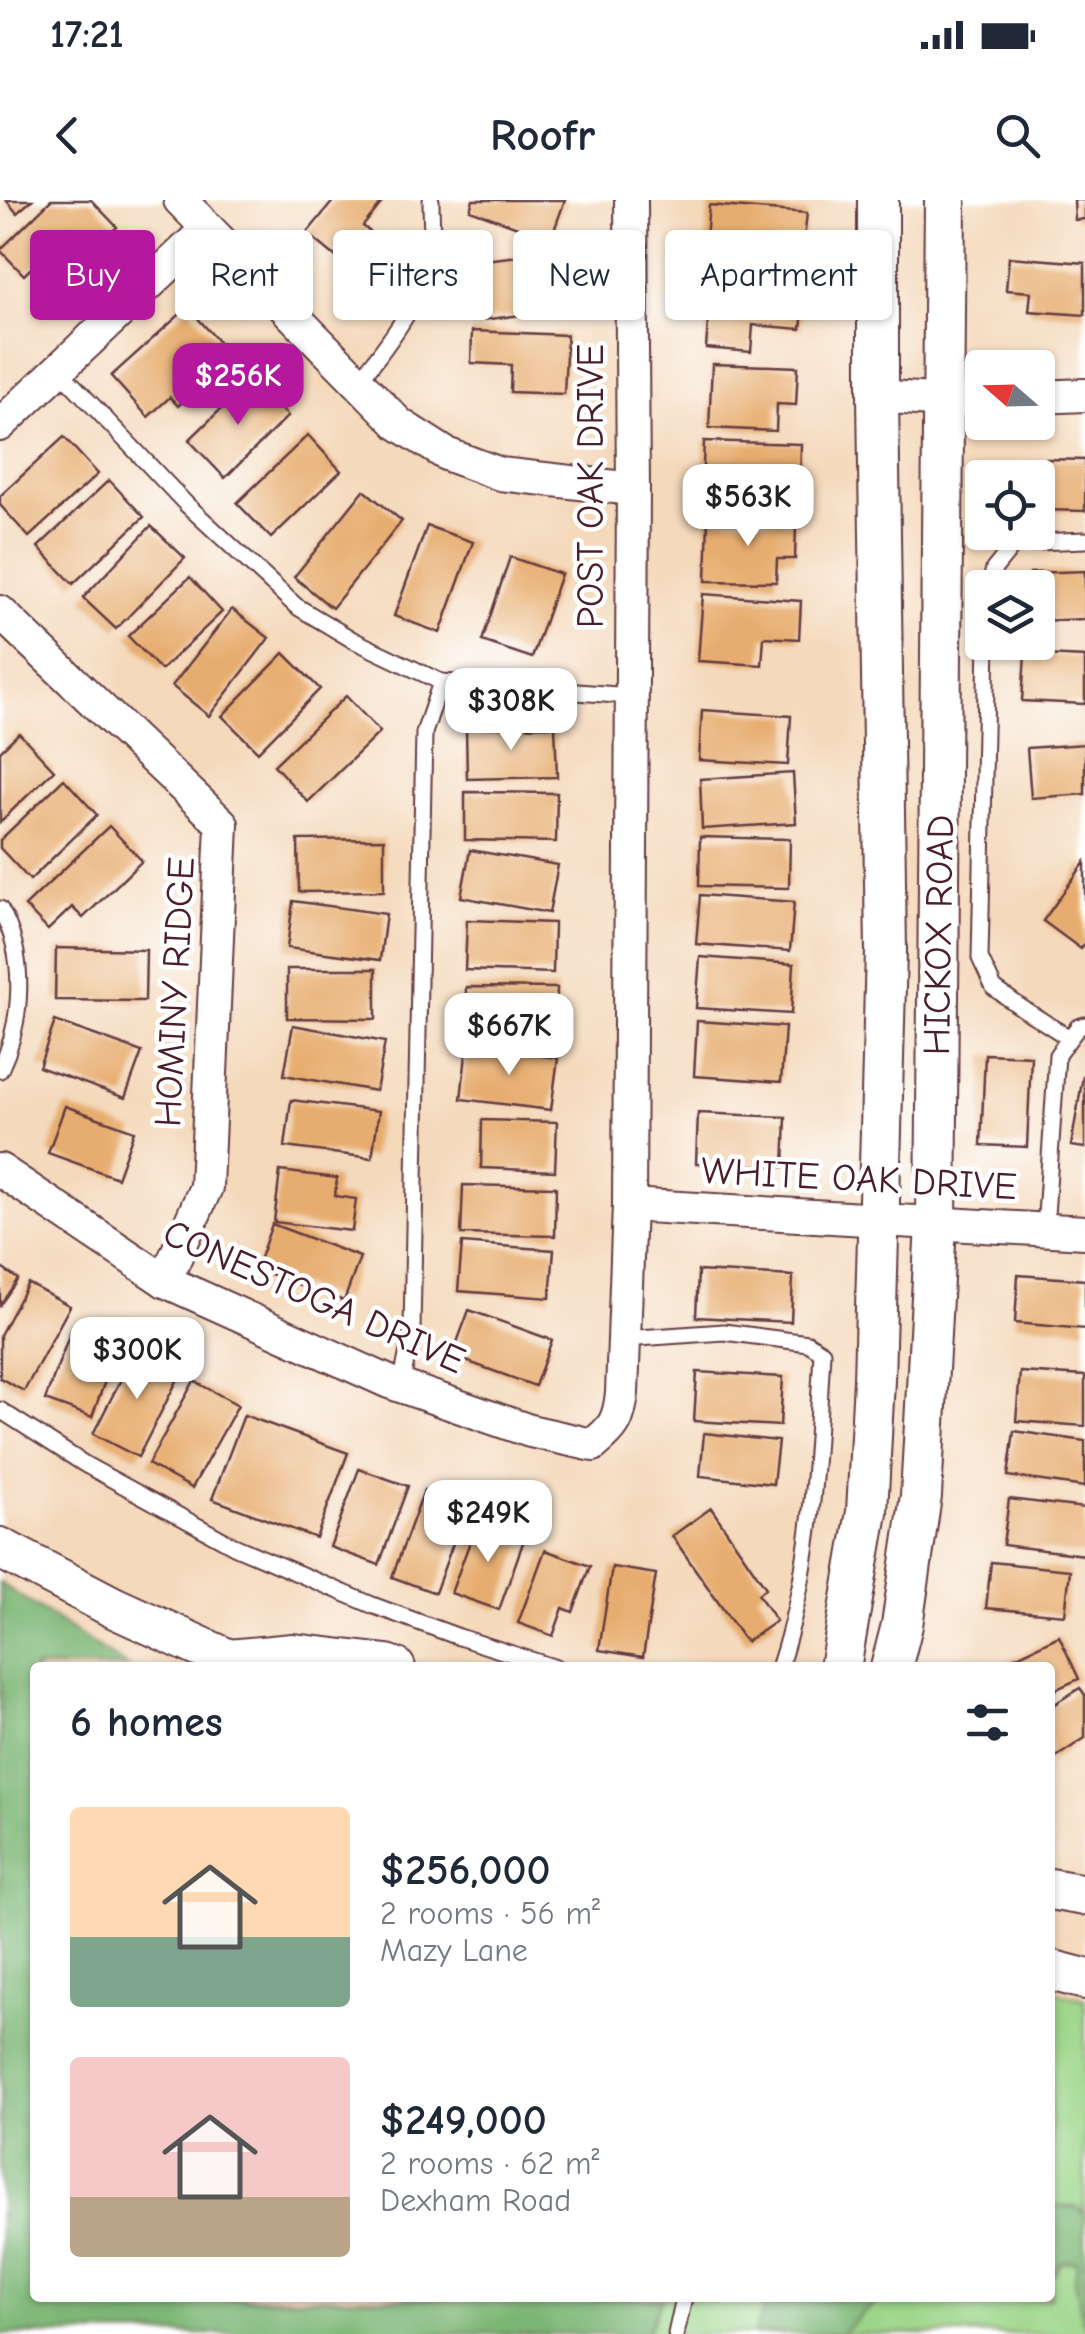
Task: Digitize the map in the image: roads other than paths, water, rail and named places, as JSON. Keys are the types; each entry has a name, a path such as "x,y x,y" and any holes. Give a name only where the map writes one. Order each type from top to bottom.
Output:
{"street":[{"path":"180,200 399,424 446,454 500,474 632,489"},
{"name":"POST OAK DRIVE","path":"611,1430 620,1414 628,1206 631,200"},
{"name":"HICKOX ROAD","path":"841,1662 866,1512 874,1380 886,951 878,200"},
{"name":"HICKOX ROAD","path":"893,1662 902,1625 921,1496 936,1224 963,400 945,200"},
{"path":"0,425 207,229"},
{"path":"1055,396 1085,395"},
{"path":"878,396 963,400"},
{"name":"HOMINY RIDGE","path":"0,612 222,824 206,1188 165,1282"},
{"name":"CONESTOGA DRIVE","path":"0,1170 165,1282 401,1386 567,1441 593,1445 611,1430"},
{"name":"WHITE OAK DRIVE","path":"628,1206 1085,1232"},
{"path":"0,1548 229,1662"},
{"path":"245,1662 293,1654 351,1662"},
{"path":"1055,1890 1085,1895"},
{"path":"1055,1971 1085,1979"}],"lane":[{"path":"358,382 387,346 416,296 430,255 431,200"},
{"path":"58,370 186,504 296,606 353,640 441,682 631,696"},
{"path":"993,570 1015,543 1085,540"},
{"path":"986,660 980,958 994,988 1069,1038"},
{"path":"401,1386 412,1330 424,733 441,682"},
{"path":"0,909 18,962 17,1008 8,1054 0,1070"},
{"path":"1045,1230 1056,1056 1078,1027 1085,1025"},
{"path":"624,1339 724,1332 808,1342 822,1352 812,1512 790,1634 781,1662"},
{"path":"0,1410 86,1465 234,1546 372,1605 537,1662"},
{"path":"676,2334 683,2302"}]}
